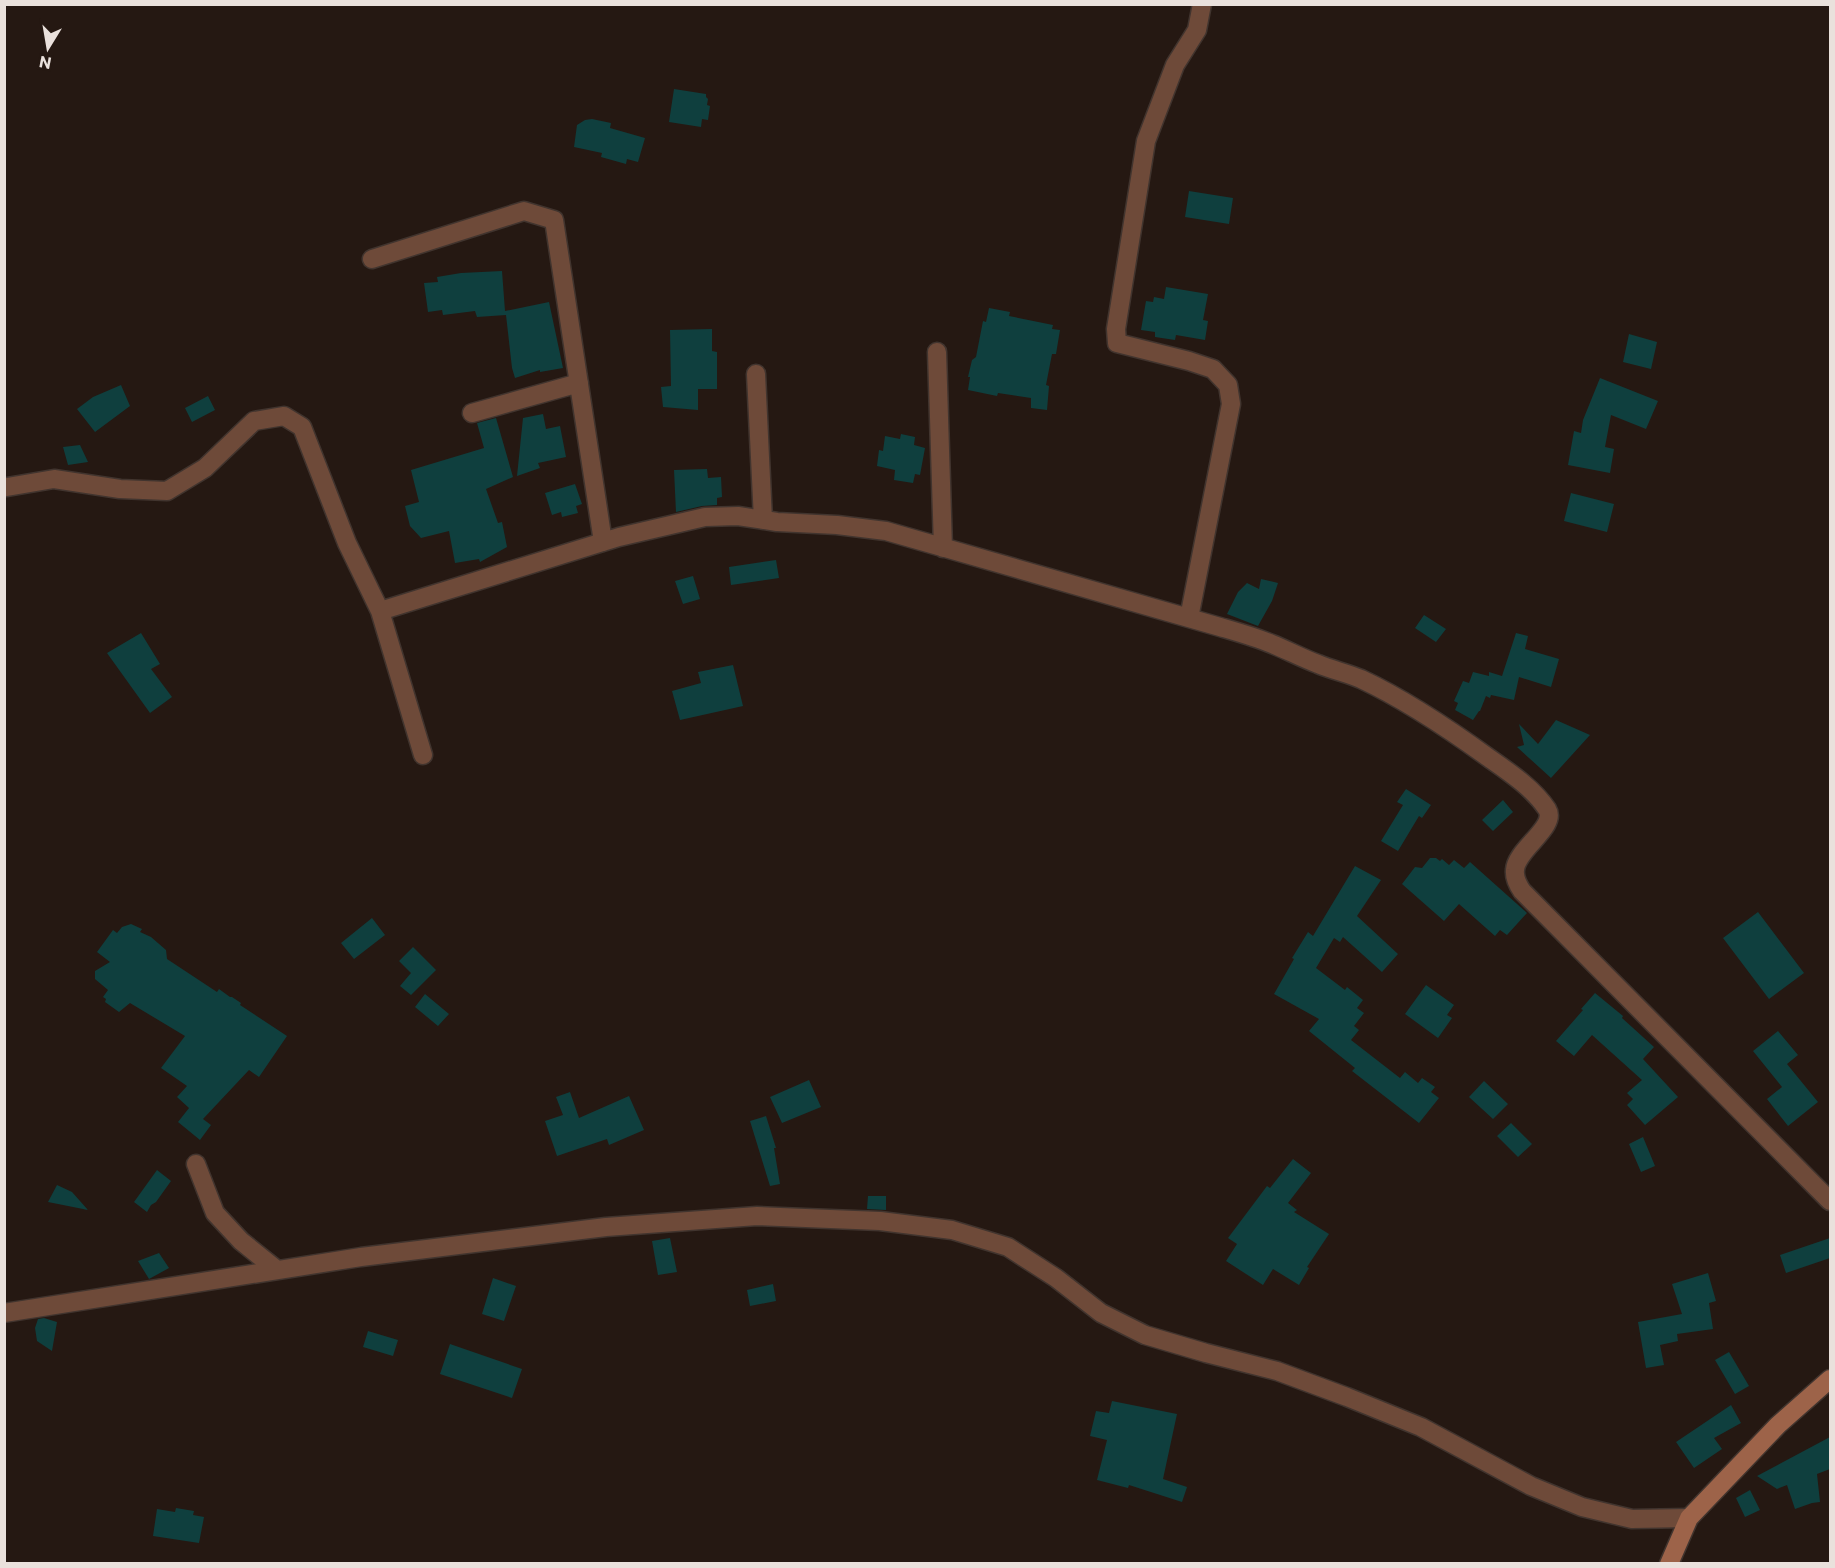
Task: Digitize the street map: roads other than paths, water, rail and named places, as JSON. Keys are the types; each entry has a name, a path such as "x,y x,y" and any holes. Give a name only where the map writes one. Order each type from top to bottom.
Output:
{"street":[{"path":"1189,618 1231,404 1228,385 1213,369 1117,343 1116,329 1146,141 1175,65 1197,30 1202,4"},
{"path":"372,259 524,211 554,220 603,542"},
{"path":"937,352 943,548"},
{"path":"756,374 763,520"},
{"path":"472,413 579,382"},
{"path":"7,487 54,479 120,489 166,491 205,468 254,422 284,416 302,427 347,543 380,611 423,755"},
{"path":"380,611 603,542 705,518 738,516 886,531 1270,643 1361,680 1422,712 1517,778 1548,811 1547,825 1517,861 1514,871 1522,891 1830,1201"},
{"path":"196,1164 215,1213 241,1241 277,1270"},
{"path":"4,1313 361,1257 606,1227 757,1216 880,1221 952,1230 1008,1247 1056,1278 1101,1313 1145,1335 1277,1371 1347,1397 1421,1427 1531,1486 1572,1503 1632,1519 1689,1518"},
{"path":"1669,1563 1689,1518 1778,1425 1830,1379"}]}
